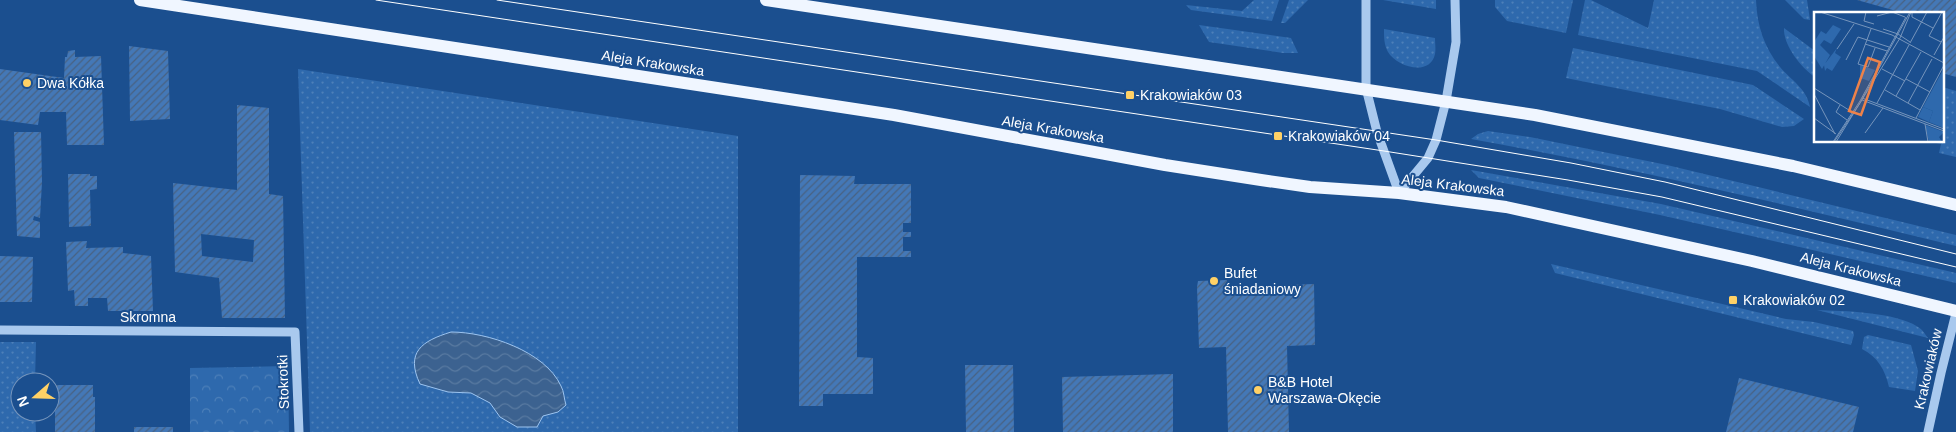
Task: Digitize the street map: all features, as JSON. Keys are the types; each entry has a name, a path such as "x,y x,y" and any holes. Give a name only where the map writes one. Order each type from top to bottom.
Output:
{"main road":[{"name":"Aleja Krakowska","path":"140,0 894,115 1165,165 1261,180 1310,187 1399,193 1506,207 1784,268 1956,312"},
{"path":"766,0 1535,114 1763,160 1956,205"}],"street":[{"path":"1366,0 1366,88 1377,132 1399,193"},
{"path":"1399,193 1428,158 1436,140 1446,101 1456,42 1456,0"},
{"name":"Krakowiaków","path":"1928,432 1940,373 1956,312"},
{"name":"Skromna","path":"0,330 295,332"},
{"name":"Stokrotki","path":"295,332 299,432"}],"green space":[{"path":"1254,0 1279,0 1272,21 1191,10 1186,5 1242,11"},
{"path":"1289,0 1308,0 1285,23 1281,23"},
{"path":"1383,0 1436,0 1436,9"},
{"path":"1495,0 1573,0 1566,33 1507,21 1495,7"},
{"path":"1585,0 1591,0 1648,28 1654,0 1756,0 1762,36 1770,52 1780,67 1806,95 1810,107 1757,71 1578,35"},
{"path":"1785,0 1807,0 1810,20 1804,19"},
{"path":"1199,25 1291,38 1298,53 1283,53 1209,42"},
{"path":"1784,28 1814,50 1814,76 1804,68 1794,55 1784,35"},
{"path":"1384,29 1435,38 1435,52 1432,61 1427,66 1420,67 1413,67 1398,62 1388,52"},
{"path":"1573,48 1753,85 1804,119 1794,126 1782,127 1720,109 1566,78"},
{"path":"298,69 738,136 738,432 310,432"},
{"path":"1944,88 1956,91 1956,157 1939,153 1941,144 1932,142 1944,142"},
{"path":"1488,131 1530,137 1667,165 1956,235 1956,246 1654,175 1471,139 1478,134"},
{"path":"1471,170 1661,204 1956,273 1956,283 1660,215 1479,178"},
{"path":"1551,264 1786,319 1814,322 1853,331 1854,335 1851,345 1555,273"},
{"path":"1817,310 1869,313 1897,318 1919,328 1928,338"},
{"path":"1868,335 1911,345 1918,371 1915,391 1889,387 1877,360 1862,349 1864,337"},
{"path":"0,342 36,342 35,372 10,372 10,422 36,422 36,432 0,432"},
{"path":"288,366 289,432 190,432 190,368"}],"water":[{"path":"451,332 497,340 529,354 553,374 562,388 566,405 558,412 543,416 537,427 517,427 500,417 490,403 471,393 448,392 420,384 414,364 419,349 432,339"}],"building":[{"path":"1857,0 1956,0 1956,77 1944,74 1944,12 1917,10 1916,12 1900,12"},
{"path":"129,46 168,51 170,119 130,121"},
{"path":"75,50 75,57 101,56 104,145 67,145 66,112 40,112 38,125 0,120 0,69 64,78 65,57 67,57 68,51"},
{"path":"237,105 269,108 269,194 283,196 285,318 222,318 219,278 175,272 173,183 237,190","holes":["201,234 254,240 253,262 202,256"]},
{"path":"14,132 41,132 42,182 40,218 34,216 33,220 40,222 40,238 17,236"},
{"path":"68,174 90,174 90,176 97,176 97,189 90,190 91,226 69,227"},
{"path":"800,175 855,176 854,184 911,184 911,223 903,223 903,232 911,232 911,237 903,237 903,251 911,251 911,257 857,257 857,357 873,358 873,394 823,394 823,406 799,406"},
{"path":"87,241 86,248 123,247 123,253 151,256 153,311 108,311 107,298 88,298 88,306 75,306 74,290 68,291 66,242"},
{"path":"0,256 33,257 32,302 0,302"},
{"name":"B&B Hotel Warszawa-Okęcie","path":"1227,280 1227,287 1314,284 1315,345 1287,346 1289,432 1228,432 1226,347 1199,348 1197,287 1198,281"},
{"path":"965,365 1013,365 1014,432 966,432"},
{"path":"1173,374 1173,432 1063,432 1062,377"},
{"path":"1739,378 1859,407 1853,432 1726,432"},
{"path":"60,385 93,385 95,432 55,432 55,422 60,422"},
{"path":"134,427 173,427 173,432 134,432"}],"tram line":[{"path":"376,0 1568,180 1662,197 1956,267"},
{"path":"497,0 1436,140 1571,163 1665,182 1956,254"}],"place":[{"name":"Dwa Kółka","path":"27,83"},
{"name":"Krakowiaków 03","path":"1130,95"},
{"name":"Krakowiaków 04","path":"1278,136"},
{"name":"Bufet śniadaniowy","path":"1214,281"},
{"name":"Krakowiaków 02","path":"1733,300"},
{"name":"B&B Hotel Warszawa-Okęcie","path":"1258,390"}]}
